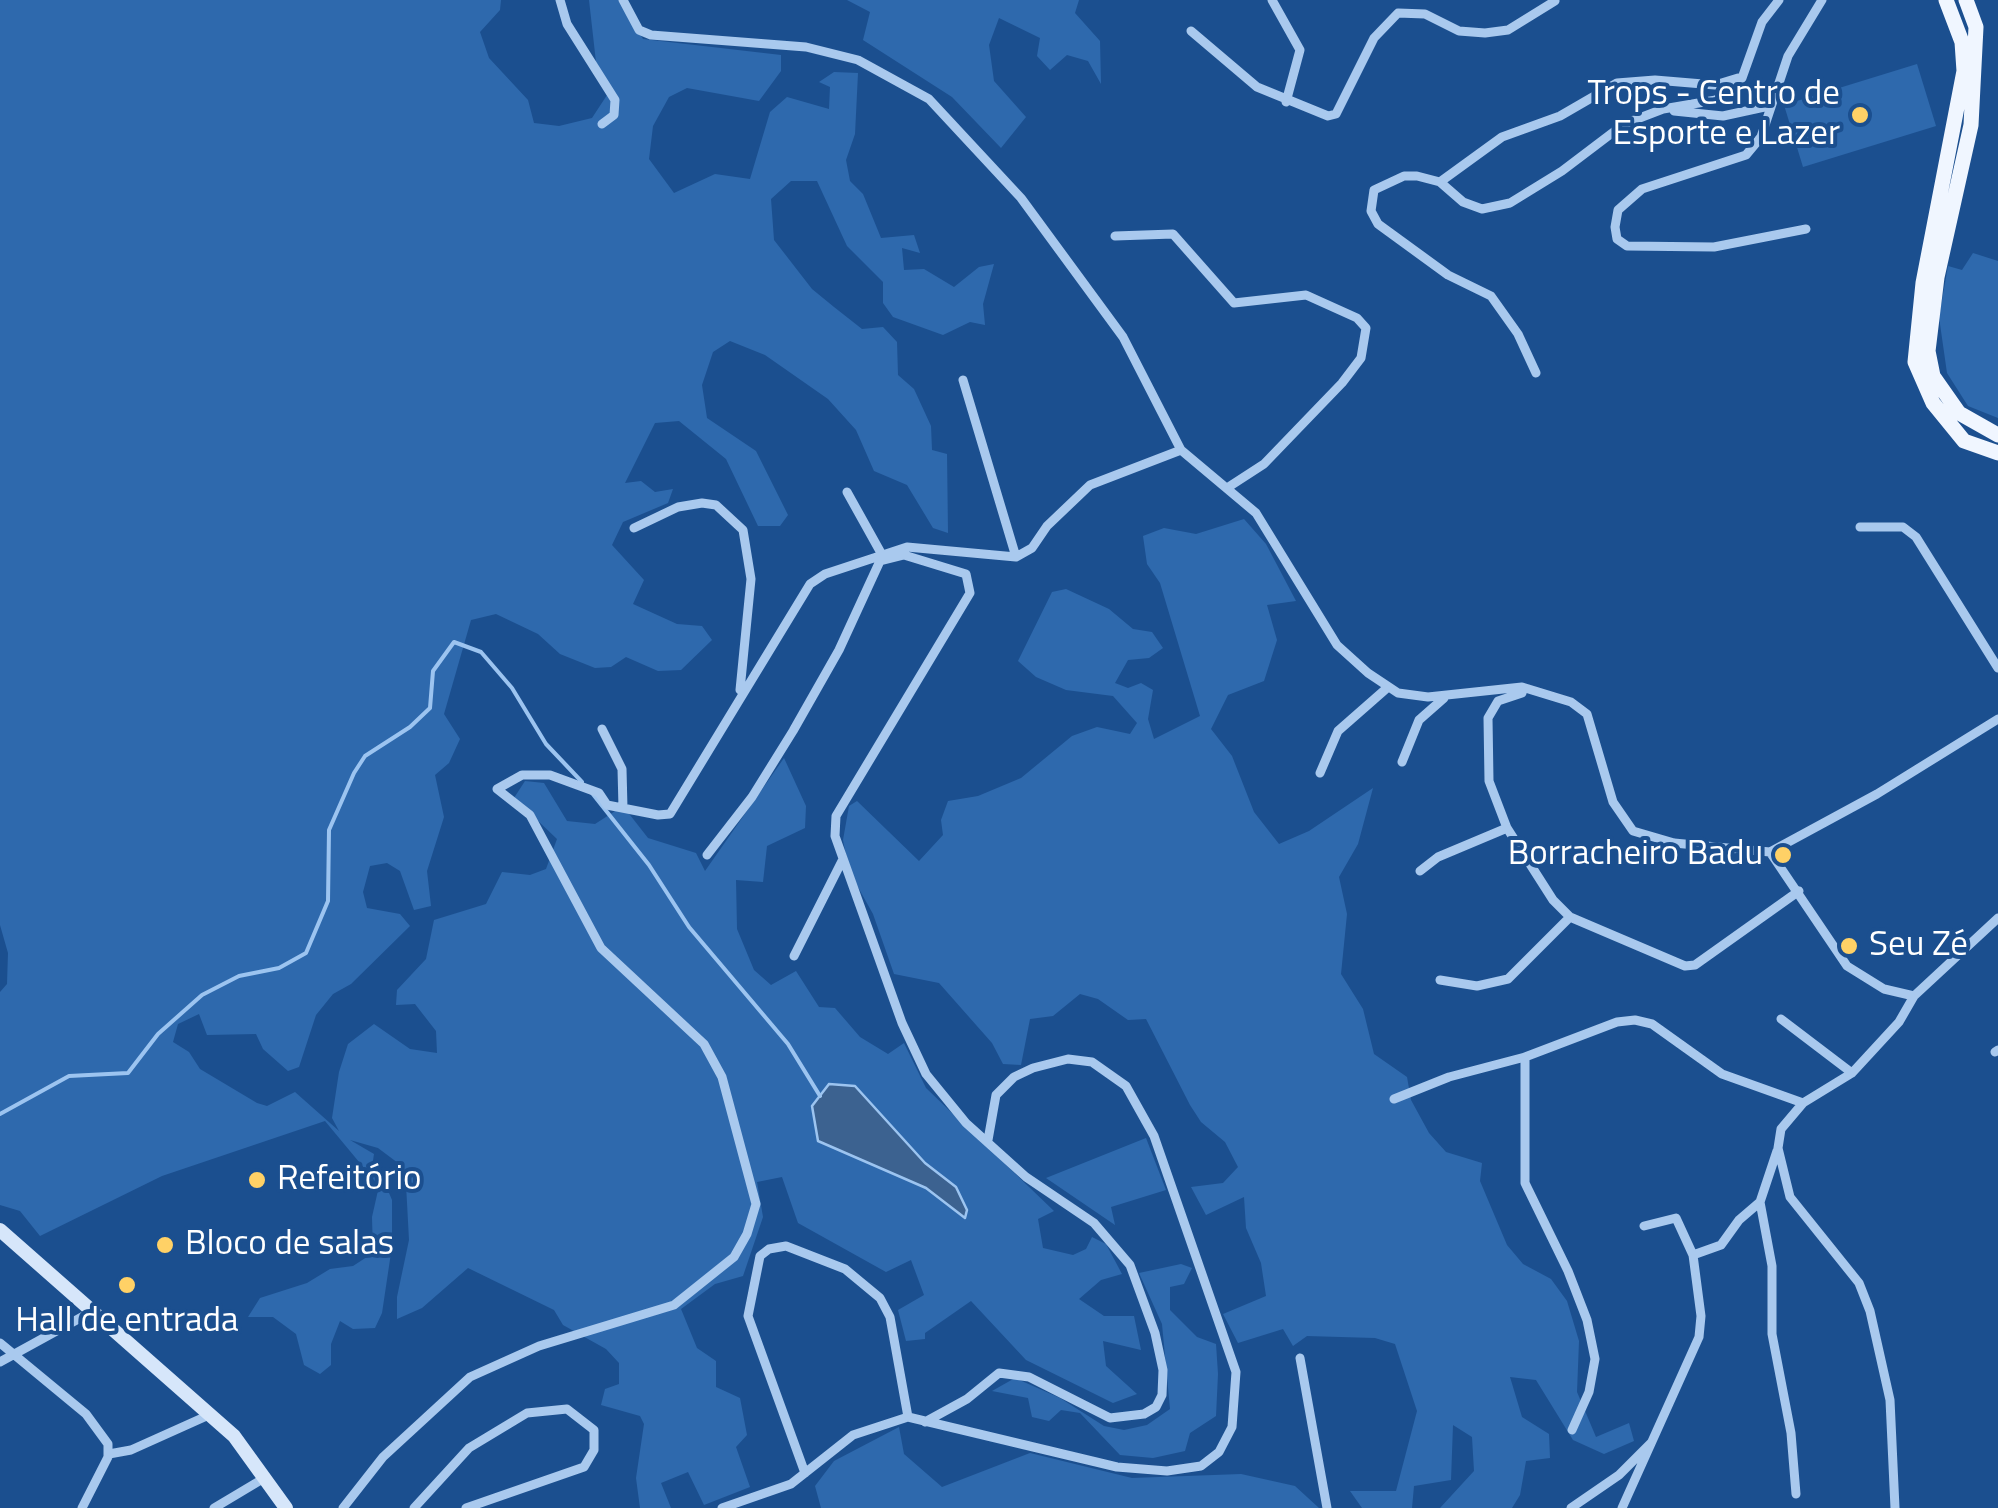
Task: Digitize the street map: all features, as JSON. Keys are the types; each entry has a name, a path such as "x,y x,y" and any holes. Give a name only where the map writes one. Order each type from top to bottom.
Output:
{"main road":[{"path":"1946,0 1962,42 1964,72 1922,283 1915,362 1933,403 1964,440 1998,453"},
{"path":"1966,0 1976,43 1971,126 1937,277 1928,351 1934,376 1958,414 1998,435"}],"street":[{"path":"560,0 567,24 614,100 614,115 602,124"},
{"path":"623,0 639,30 651,36 806,47 858,60 929,99 1020,198 1124,337 1181,450 1256,513 1337,645 1387,688 1444,698 1522,687 1570,702 1587,714 1613,802 1634,831 1674,843 1770,852 1876,794 1998,719"},
{"path":"1272,0 1300,50 1286,102"},
{"path":"1536,372 1518,334 1491,296 1448,275 1378,224 1371,212 1374,190 1404,176 1440,182 1463,202 1497,209 1562,172 1610,132 1663,109 1716,100 1742,78 1762,22 1779,0"},
{"path":"1806,230 1714,247 1627,246 1617,239 1618,210 1625,201 1642,190 1746,155 1761,137 1788,56 1822,0"},
{"path":"1191,32 1220,60 1286,102 1314,114 1336,114 1374,38 1398,13 1426,14 1459,31 1485,34 1508,30 1555,2"},
{"path":"1440,182 1502,137 1560,116 1617,83 1655,80 1714,84 1742,78"},
{"path":"1663,109 1722,116 1770,106"},
{"path":"1115,236 1173,234 1234,303 1306,295 1356,318 1366,328 1361,358 1342,384 1264,464 1227,488"},
{"path":"963,380 1016,557"},
{"path":"343,1508 383,1457 470,1377 539,1346 674,1305 734,1257 747,1234 756,1204 716,1063 704,1044 601,948 530,816 497,789 530,773 550,775 598,793 607,804 658,816 676,808 740,692 765,661 810,584 880,553 907,547 1016,557 1032,548 1047,526 1090,485 1181,450"},
{"path":"846,492 880,553"},
{"path":"634,528 678,507 702,503 716,505 743,530 751,579 740,692"},
{"path":"1860,527 1903,528 1916,537 1998,668"},
{"path":"708,855 752,797 793,731 839,650 880,562 904,555 966,574 970,593 836,816 842,862 902,1022 926,1074 955,1111 1026,1177 1094,1223 1130,1265 1155,1333 1162,1395 1156,1407 1144,1414 1110,1418 1029,1377 999,1373 967,1399 925,1422"},
{"path":"1320,774 1338,731 1387,688"},
{"path":"1570,702 1517,692 1498,700 1488,718 1486,741 1489,781 1507,828 1553,900 1570,917 1685,966 1694,965 1799,891"},
{"path":"1402,762 1418,720 1444,698"},
{"path":"602,729 622,770 624,808"},
{"path":"1420,870 1507,828"},
{"path":"1770,852 1847,966 1884,989 1914,996"},
{"path":"794,956 842,862"},
{"path":"1440,980 1477,986 1508,979 1570,917"},
{"path":"1796,1494 1791,1433 1772,1334 1772,1266 1760,1202 1786,1120 1852,1073 1899,1022 1914,996 1998,918"},
{"path":"1781,1019 1852,1073"},
{"path":"1394,1099 1449,1077 1525,1058 1617,1022 1635,1020 1652,1024 1722,1074 1804,1104"},
{"path":"722,1508 776,1490 853,1436 908,1417 1117,1467 1166,1472 1212,1460 1232,1427 1236,1372 1154,1136 1126,1086 1092,1062 1068,1058 1033,1068 1014,1076 996,1095 988,1140"},
{"path":"1525,1058 1525,1183 1556,1241 1587,1320 1596,1360 1589,1392 1572,1430"},
{"path":"1778,1148 1796,1210 1848,1269 1870,1311 1890,1400 1895,1508"},
{"path":"1694,1255 1721,1246 1739,1220 1760,1202"},
{"path":"1622,1508 1699,1337 1701,1316 1694,1255 1676,1218 1644,1226"},
{"path":"0,1230 234,1436 286,1508"},
{"path":"805,1473 748,1316 760,1256 769,1249 786,1246 845,1269 880,1298 890,1317 908,1417"},
{"path":"0,1362 91,1312"},
{"path":"0,1343 86,1414 108,1444 108,1454 82,1508"},
{"path":"1300,1358 1327,1508"},
{"path":"414,1508 469,1448 527,1413 567,1409 594,1430 594,1450 584,1467 466,1508"},
{"path":"108,1454 131,1450 209,1415"},
{"path":"1571,1508 1619,1475 1653,1441"},
{"path":"214,1508 266,1478"}],"shaded area":[{"path":"0,0 501,0 500,10 480,32 489,58 528,100 534,123 559,126 592,118 611,89 596,62 589,0 619,0 643,39 781,55 781,71 759,101 687,88 669,97 653,126 649,159 674,193 715,174 750,179 770,112 787,97 829,109 830,87 819,82 834,72 858,73 855,134 846,160 850,181 863,194 881,238 914,235 920,253 902,248 904,270 924,269 954,287 979,267 994,264 983,304 985,325 970,322 943,335 893,317 883,303 883,282 847,246 817,181 791,181 771,199 774,240 812,289 862,329 883,327 897,342 898,375 914,389 931,426 932,450 947,454 948,533 933,528 907,485 874,471 856,430 828,399 765,355 730,341 713,352 702,385 707,418 756,451 788,515 780,526 758,526 726,459 679,421 655,423 625,483 641,481 655,492 673,489 668,503 623,522 612,545 644,580 633,604 677,624 702,626 712,640 681,670 658,671 626,657 611,667 595,668 560,654 538,634 496,614 471,620 444,714 460,739 449,763 435,775 444,817 427,871 431,906 414,910 400,871 387,863 370,866 363,892 367,908 400,914 410,926 351,984 333,994 316,1015 299,1067 288,1071 263,1049 256,1034 207,1035 199,1014 178,1024 173,1042 189,1052 200,1069 257,1103 267,1106 295,1092 339,1131 332,1118 348,1044 374,1024 410,1049 437,1053 436,1031 415,1004 396,1005 397,990 426,959 434,920 486,904 502,872 530,875 546,869 557,839 514,798 525,781 544,783 567,821 595,824 623,806 648,838 696,853 705,871 784,758 806,806 805,828 767,846 763,882 736,880 737,929 754,970 771,985 796,971 819,1007 835,1008 860,1037 888,1054 904,1043 926,1088 1054,1211 1038,1219 1043,1248 1073,1255 1086,1249 1092,1237 1106,1244 1122,1274 1101,1280 1079,1299 1104,1316 1134,1316 1141,1350 1103,1341 1106,1366 1137,1394 1113,1403 1026,1360 971,1301 925,1333 925,1339 906,1341 898,1310 924,1295 911,1260 886,1272 798,1223 782,1177 757,1182 763,1217 743,1276 715,1284 681,1309 697,1348 716,1361 716,1387 740,1398 747,1435 736,1447 750,1487 704,1505 688,1472 661,1483 671,1508 640,1508 636,1478 644,1424 640,1416 601,1405 605,1389 619,1384 619,1363 606,1349 563,1325 554,1310 468,1268 422,1308 397,1319 397,1297 409,1240 406,1184 398,1163 378,1148 350,1140 374,1154 372,1167 378,1167 392,1200 392,1246 382,1313 375,1328 353,1329 340,1321 331,1344 331,1365 320,1374 304,1365 296,1334 273,1317 248,1317 260,1298 307,1283 330,1269 353,1266 373,1253 372,1217 379,1186 325,1121 162,1176 40,1236 20,1211 0,1205 0,992 7,984 8,953 0,925"},
{"path":"847,0 1079,0 1075,13 1100,41 1101,84 1088,61 1067,55 1050,70 1037,56 1040,38 999,18 989,45 994,81 1026,117 1001,148 952,97 863,40 870,12"},
{"name":"Trops - Centro de Esporte e Lazer","path":"1917,64 1936,126 1803,167 1784,105"},
{"path":"1973,253 1998,261 1998,418 1968,406 1947,373 1939,317 1948,266 1962,270"},
{"path":"1244,519 1266,544 1296,601 1267,605 1277,640 1264,681 1228,695 1211,729 1232,756 1254,812 1279,844 1309,831 1373,788 1358,844 1339,877 1347,914 1341,974 1363,1009 1374,1054 1407,1077 1411,1100 1429,1133 1446,1152 1482,1163 1480,1181 1507,1245 1523,1264 1551,1279 1567,1301 1579,1341 1577,1392 1596,1437 1629,1423 1634,1441 1604,1454 1573,1440 1536,1380 1510,1377 1522,1417 1549,1434 1550,1458 1526,1461 1520,1495 1512,1508 1440,1508 1474,1471 1472,1437 1453,1425 1451,1480 1414,1486 1412,1508 1362,1508 1350,1491 1396,1491 1417,1411 1395,1344 1375,1338 1307,1336 1293,1346 1283,1329 1238,1343 1223,1314 1266,1296 1261,1263 1246,1228 1244,1197 1206,1215 1191,1187 1223,1183 1238,1167 1225,1142 1201,1122 1190,1105 1146,1019 1128,1020 1098,999 1080,994 1053,1016 1030,1019 1021,1065 1003,1064 992,1043 939,983 894,974 873,914 849,871 843,840 849,806 857,801 919,861 943,835 941,820 948,801 978,796 1021,778 1072,736 1097,727 1130,734 1137,723 1113,696 1066,690 1036,677 1018,661 1052,592 1066,589 1109,609 1133,629 1152,632 1163,648 1149,658 1128,660 1115,683 1128,688 1141,683 1153,690 1148,719 1154,739 1200,716 1160,583 1147,564 1143,536 1164,528 1196,534"},
{"path":"829,1084 855,1086 925,1163 956,1187 967,1210 965,1218 926,1188 818,1141 812,1106"},
{"path":"1146,1138 1166,1190 1111,1207 1115,1225 1046,1178"},
{"path":"1181,1264 1192,1268 1184,1284 1170,1287 1170,1310 1197,1337 1216,1344 1218,1374 1216,1416 1190,1433 1185,1451 1153,1458 1120,1455 1080,1413 1061,1410 1049,1421 1032,1417 1028,1398 992,1391 1015,1378 1060,1398 1104,1426 1124,1430 1147,1425 1170,1409 1162,1324 1139,1273"},
{"path":"899,1427 904,1454 942,1487 1030,1453 1132,1478 1241,1474 1295,1486 1319,1508 821,1508 815,1486 834,1461"}],"waterway":[{"path":"0,1114 69,1076 128,1073 158,1034 202,995 239,976 279,968 306,953 328,901 329,830 354,773 365,756 410,727 430,708 433,671 454,642 481,652 512,688 546,744 582,782"},
{"path":"592,793 649,865 689,927 788,1044 820,1096"}],"place":[{"name":"Trops - Centro de Esporte e Lazer","path":"1860,115"},
{"name":"Borracheiro Badu","path":"1783,855"},
{"name":"Seu Zé","path":"1849,946"},
{"name":"Refeitório","path":"257,1180"},
{"name":"Bloco de salas","path":"165,1245"},
{"name":"Hall de entrada","path":"127,1285"}]}
